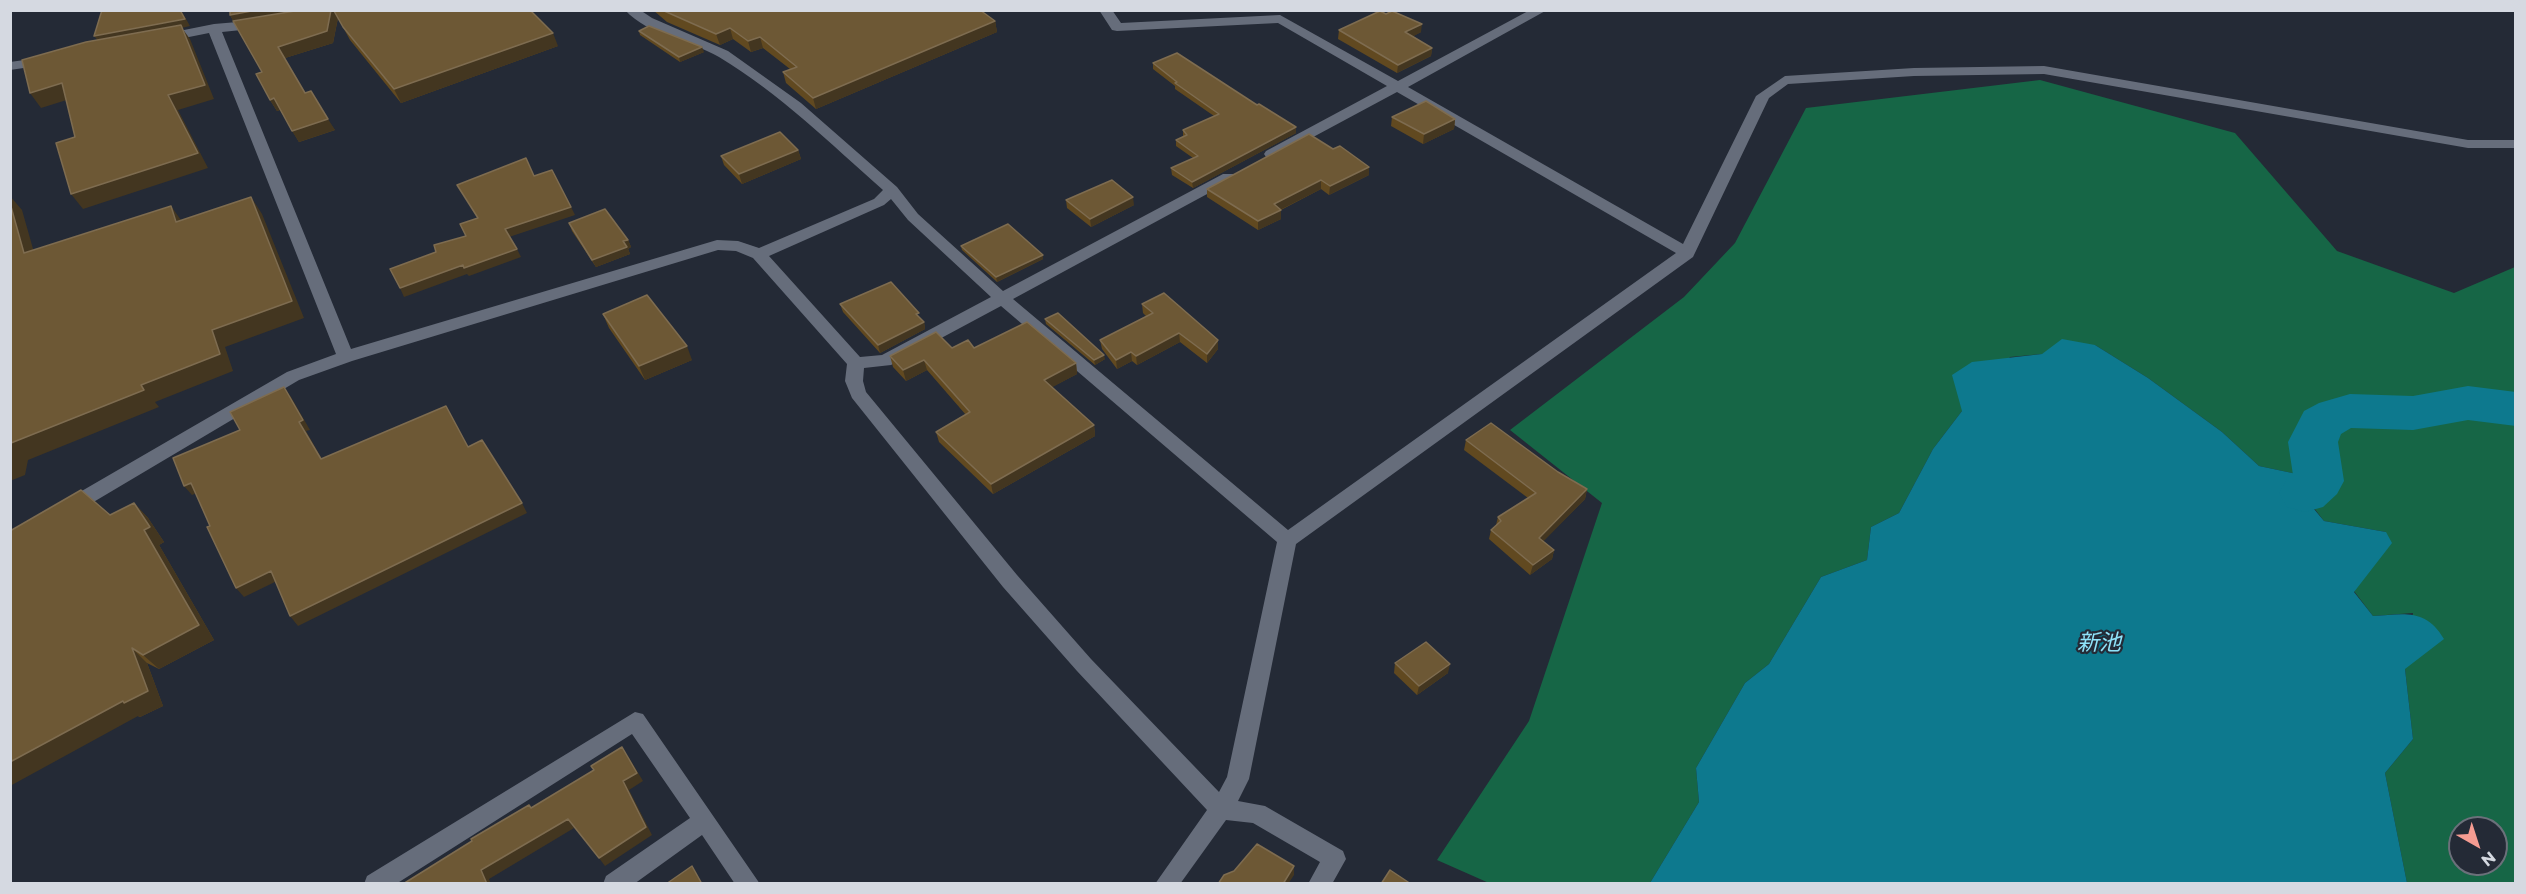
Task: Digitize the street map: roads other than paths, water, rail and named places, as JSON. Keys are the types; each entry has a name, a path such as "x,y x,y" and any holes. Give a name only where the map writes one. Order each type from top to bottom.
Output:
{"street":[{"path":"631,10 647,21 723,54 796,106 892,190 913,217 1003,298 1287,540"},
{"path":"1105,10 1116,27 1280,20 1687,253"},
{"path":"1262,159 1541,10"},
{"path":"145,42 214,28 233,28 277,21"},
{"path":"214,28 346,357"},
{"path":"10,66 64,57"},
{"path":"1166,884 1221,809 1238,779 1287,540 1687,253 1763,96 1785,80 1914,72 2044,70 2468,144 2516,144"},
{"path":"856,363 885,361 1241,170"},
{"path":"759,254 879,202 892,190"},
{"path":"51,518 293,376 346,357 717,245 738,246 759,254 856,363 854,381 858,394 1010,581 1092,674 1221,809 1257,813 1335,859 1319,884"},
{"path":"375,884 635,721 750,884"},
{"path":"614,884 705,820"}],"water":[{"name":"新池","path":"2062,339 2095,345 2148,378 2222,432 2259,466 2297,474 2302,426 2331,440 2332,472 2314,509 2324,521 2386,532 2392,543 2354,592 2373,616 2413,615 2430,622 2444,639 2405,669 2413,739 2385,773 2407,883 1650,883 1699,802 1696,768 1745,683 1769,664 1821,577 1867,560 1871,527 1899,513 1933,449 1962,411 1952,375 1972,362 2042,354"}],"waterway":[{"name":"新池","path":"2305,493 2319,481 2313,442 2321,423 2336,415 2350,411 2413,413 2468,403 2516,409"}]}
